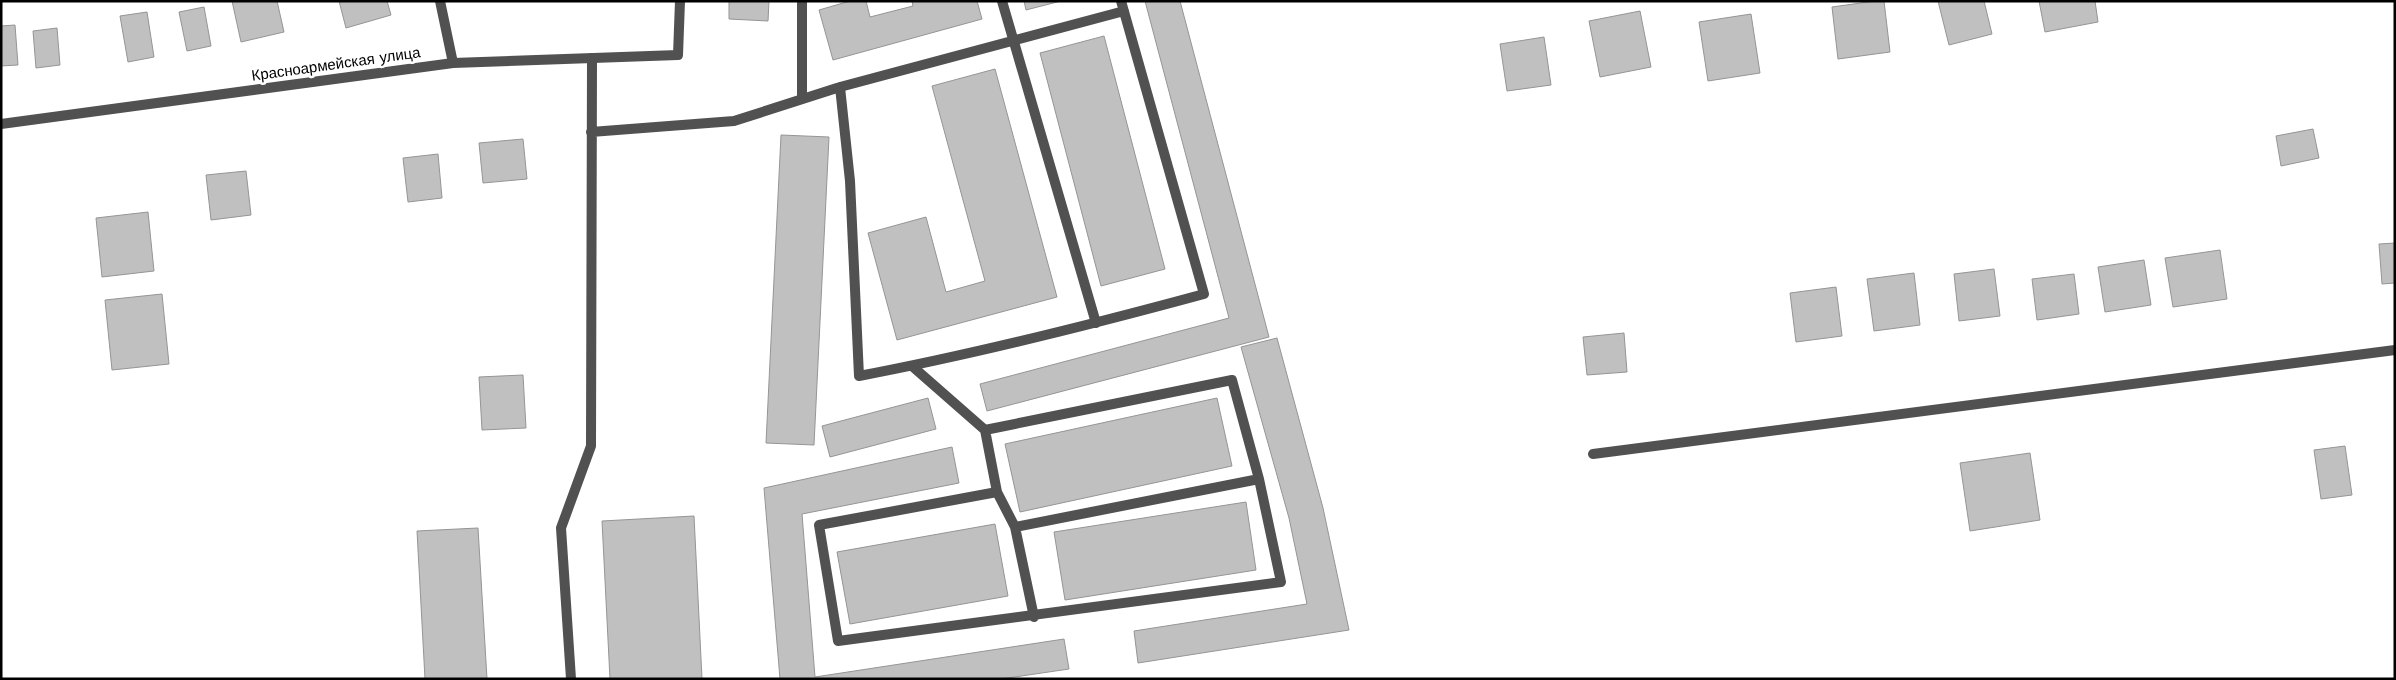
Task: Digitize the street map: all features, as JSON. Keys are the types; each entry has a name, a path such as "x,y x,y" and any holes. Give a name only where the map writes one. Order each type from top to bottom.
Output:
{"street":[{"path":"440,1 453,63"},
{"name":"Красноармейская улица","path":"1,124 453,63 678,55 680,1"},
{"path":"802,1 802,99"},
{"path":"1002,1 1096,323"},
{"path":"591,132 734,121 840,87 1013,41 1122,6 1204,294 1096,323 912,366 859,376 850,181 840,87"},
{"path":"571,679 561,528 592,446 592,58"},
{"path":"1593,454 2395,350"},
{"path":"912,366 985,430 997,492 1015,527 1034,617"},
{"path":"985,430 1232,380 1259,479 1281,582 1034,617 838,641 819,525 997,492"},
{"path":"1015,527 1259,479"}],"building":[{"path":"232,1 277,1 284,32 241,42"},
{"path":"339,1 387,1 391,15 346,28"},
{"path":"729,1 769,1 768,21 729,19"},
{"path":"850,1 866,1 870,17 913,6 912,1 977,1 982,19 833,60 819,10"},
{"path":"1024,1 1061,1 1026,10"},
{"path":"1145,1 1180,1 1269,337 987,411 980,384 1229,318"},
{"path":"1884,1 1890,52 1838,59 1832,7"},
{"path":"1938,1 1984,1 1992,34 1949,45"},
{"path":"2039,1 2095,1 2098,22 2045,32"},
{"path":"204,7 211,46 187,51 179,12"},
{"path":"1640,11 1651,67 1600,77 1589,21"},
{"path":"147,12 154,57 128,62 120,16"},
{"path":"1751,14 1760,73 1708,81 1699,22"},
{"path":"15,25 18,65 1,66 1,26"},
{"path":"57,28 60,65 36,68 33,31"},
{"path":"1104,36 1165,269 1101,286 1040,53"},
{"path":"1544,37 1551,85 1507,91 1500,44"},
{"path":"995,69 1057,297 897,340 868,233 926,217 946,292 985,281 932,86"},
{"path":"2313,129 2319,158 2281,166 2276,136"},
{"path":"781,135 829,137 814,445 766,443"},
{"path":"523,139 527,179 483,183 479,143"},
{"path":"438,154 442,198 408,202 403,158"},
{"path":"246,171 251,215 211,220 206,175"},
{"path":"148,212 154,271 102,277 96,218"},
{"path":"2395,243 2395,283 2382,284 2379,244"},
{"path":"2220,250 2227,299 2173,307 2165,258"},
{"path":"2144,260 2151,305 2105,312 2098,267"},
{"path":"1994,269 2000,316 1959,321 1954,274"},
{"path":"1914,273 1920,325 1874,331 1867,279"},
{"path":"2074,274 2079,314 2037,320 2032,279"},
{"path":"1836,287 1842,336 1796,342 1790,293"},
{"path":"162,294 169,364 112,370 105,300"},
{"path":"1624,333 1627,372 1587,375 1583,337"},
{"path":"1277,338 1323,508 1349,630 1138,663 1134,631 1307,604 1289,518 1241,347"},
{"path":"523,375 526,428 482,430 479,377"},
{"path":"928,398 936,429 830,457 822,426"},
{"path":"1217,398 1232,466 1020,512 1005,444"},
{"path":"2345,446 2352,495 2321,499 2314,450"},
{"path":"952,447 959,483 802,514 815,677 1064,639 1069,669 1001,679 780,679 764,488"},
{"path":"2030,453 2040,520 1970,531 1960,463"},
{"path":"1246,502 1256,570 1065,600 1054,532"},
{"path":"694,516 702,679 610,679 602,521"},
{"path":"995,524 1008,596 850,624 837,552"},
{"path":"478,528 487,679 425,679 417,531"}]}
